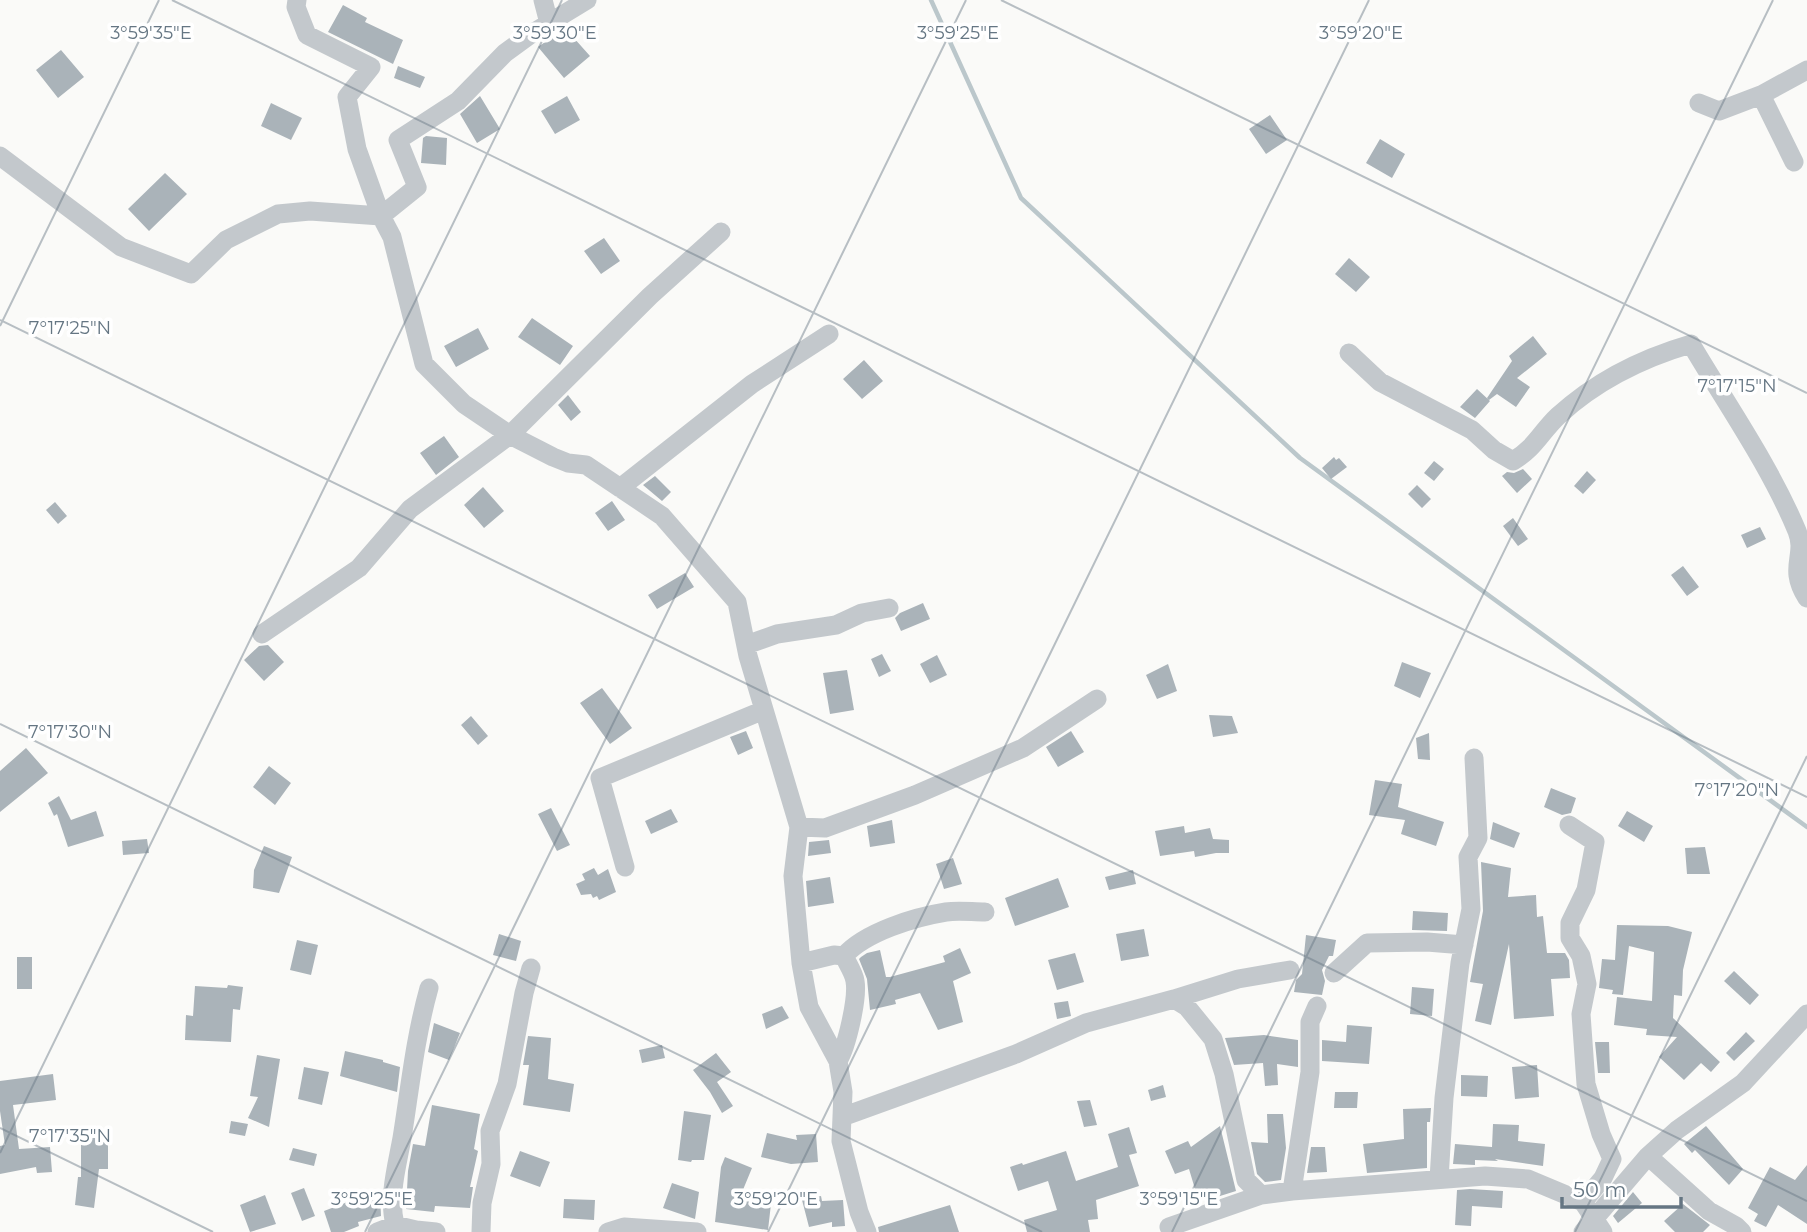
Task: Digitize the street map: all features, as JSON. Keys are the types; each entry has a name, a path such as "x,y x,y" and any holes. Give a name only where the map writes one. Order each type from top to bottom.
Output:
{"street":[{"path":"297,0 296,7 307,35 371,67 347,97 357,149 381,216 392,237 424,364 464,404 510,435 568,463 586,465 662,516 737,602 746,645 799,827 793,876 801,963 809,1007 838,1061 843,1092 841,1141 859,1212 867,1232"},
{"path":"543,0 550,23"},
{"path":"0,156 121,247 191,274 226,240 278,214 310,211 381,216 417,187 398,140 458,101 505,53 587,0"},
{"path":"1699,103 1719,111 1761,95 1807,70"},
{"path":"1761,95 1794,162"},
{"path":"262,634 359,568 410,509 510,435 650,296 721,232"},
{"path":"620,488 752,384 830,334"},
{"path":"1349,353 1380,382 1472,430 1494,450 1513,461 1528,453 1556,418 1594,386 1665,352 1691,344 1782,497 1799,536 1796,571 1799,586 1807,598"},
{"path":"746,645 777,635 836,625 862,613 889,608"},
{"path":"799,827 825,828 915,795 1023,748 1097,699"},
{"path":"625,867 600,778 764,710"},
{"path":"1439,1179 1444,1098 1460,963 1471,909 1468,857 1478,838 1474,758"},
{"path":"1569,825 1595,842 1586,890 1570,923 1570,938 1581,956 1587,984 1581,1013 1586,1084 1601,1134 1612,1159 1603,1178 1591,1221"},
{"path":"844,956 849,950 882,931 905,922 948,911 985,912"},
{"path":"1334,973 1367,943 1427,942 1464,945"},
{"path":"801,963 834,955 844,956"},
{"path":"838,1061 845,1050 850,1030 855,982 844,956"},
{"path":"481,1232 482,1203 491,1164 490,1131 507,1084 523,993 531,968"},
{"path":"842,1117 1016,1054 1086,1023 1238,979 1290,970"},
{"path":"429,988 417,1029 394,1177 392,1212 386,1228 436,1232"},
{"path":"1174,999 1187,1007 1213,1040 1224,1074 1246,1180 1261,1195"},
{"path":"1292,1191 1310,1072 1310,1022 1317,1006"},
{"path":"1591,1221 1648,1156 1677,1130 1743,1083 1807,1014"},
{"path":"1648,1156 1709,1211 1742,1232"},
{"path":"1166,1230 1261,1195 1485,1176 1528,1179 1591,1221"},
{"path":"608,1232 624,1227 697,1232"}],"building":[{"path":"343,5 367,18 365,22 403,40 393,64 328,32"},
{"path":"565,28 590,56 564,78 538,47"},
{"path":"61,50 84,77 58,98 36,70"},
{"path":"398,66 425,77 420,88 394,78"},
{"path":"480,96 500,129 477,143 460,114"},
{"path":"567,96 580,120 555,134 541,111"},
{"path":"271,103 302,118 291,140 261,126"},
{"path":"1270,115 1287,140 1266,154 1249,129"},
{"path":"423,138 447,138 446,165 421,163"},
{"path":"1380,139 1405,154 1392,178 1366,163"},
{"path":"165,173 187,194 149,231 128,209"},
{"path":"604,238 620,261 601,274 584,251"},
{"path":"1349,258 1370,277 1356,292 1335,274"},
{"path":"532,318 573,346 560,365 518,337"},
{"path":"478,328 489,349 456,367 444,346"},
{"path":"1533,336 1547,354 1517,378 1530,387 1516,407 1497,394 1489,400 1487,398 1512,361 1509,356"},
{"path":"864,360 883,381 862,399 843,379"},
{"path":"1477,389 1490,401 1475,418 1460,407"},
{"path":"568,395 581,412 571,421 558,405"},
{"path":"444,436 459,457 436,475 420,453"},
{"path":"1334,457 1336,460 1339,458 1347,467 1331,479 1322,468"},
{"path":"1434,461 1444,469 1434,481 1424,473"},
{"path":"1523,469 1532,479 1517,493 1502,476 1507,472 1514,473"},
{"path":"1587,471 1596,480 1583,494 1574,486"},
{"path":"655,476 671,492 662,501 643,485"},
{"path":"1417,485 1431,499 1422,508 1408,494"},
{"path":"483,487 504,511 484,528 464,505"},
{"path":"612,501 625,520 608,531 595,513"},
{"path":"55,502 67,516 58,524 46,510"},
{"path":"1513,518 1528,539 1518,546 1503,526"},
{"path":"1760,527 1766,539 1747,548 1741,535"},
{"path":"1683,566 1699,587 1687,596 1671,575"},
{"path":"685,573 694,587 657,609 648,595"},
{"path":"923,603 930,619 901,631 895,618"},
{"path":"268,645 284,662 264,681 244,660 259,646"},
{"path":"882,654 891,671 879,677 871,659"},
{"path":"937,655 947,675 930,683 920,664"},
{"path":"1402,662 1431,673 1420,698 1394,686"},
{"path":"1168,664 1177,691 1157,699 1146,675"},
{"path":"847,670 854,710 830,714 823,673"},
{"path":"602,688 632,728 610,744 580,703"},
{"path":"1209,715 1232,716 1238,733 1213,737"},
{"path":"471,716 488,736 478,745 461,725"},
{"path":"746,731 753,748 738,755 730,737"},
{"path":"1071,731 1084,752 1058,767 1046,747"},
{"path":"1429,733 1430,760 1418,759 1416,738"},
{"path":"26,748 48,773 0,812 0,771"},
{"path":"269,766 291,783 275,805 253,787"},
{"path":"1375,780 1402,784 1398,807 1444,822 1436,846 1401,834 1405,820 1369,815"},
{"path":"1551,788 1576,798 1571,813 1562,815 1544,807"},
{"path":"59,796 71,820 96,811 104,836 68,847 57,814 54,816 48,803"},
{"path":"551,808 570,845 557,851 538,814"},
{"path":"671,809 678,822 651,834 645,821"},
{"path":"1627,811 1653,826 1644,842 1618,826"},
{"path":"892,820 895,843 870,847 867,826"},
{"path":"1493,822 1520,833 1514,848 1490,839"},
{"path":"1184,826 1185,833 1210,828 1213,839 1229,840 1229,853 1195,857 1194,851 1160,856 1155,831"},
{"path":"147,839 149,853 123,855 122,841"},
{"path":"829,840 831,853 808,856 809,842"},
{"path":"264,846 292,857 279,893 253,888 254,870"},
{"path":"1705,847 1710,874 1687,874 1685,848"},
{"path":"953,858 962,884 944,889 936,864"},
{"path":"1481,862 1511,868 1508,897 1536,895 1537,917 1543,916 1547,953 1565,953 1569,960 1570,978 1551,979 1554,1016 1514,1019 1509,944 1491,1025 1475,1021 1483,984 1470,982 1483,911"},
{"path":"594,868 598,875 608,869 616,892 599,900 591,894 581,895 576,884 585,880 582,874"},
{"path":"1133,870 1136,884 1109,890 1105,877"},
{"path":"830,877 834,903 808,907 806,881"},
{"path":"1058,878 1069,907 1015,926 1005,898"},
{"path":"1413,911 1448,913 1447,931 1412,930"},
{"path":"1617,925 1668,926 1692,932 1683,970 1682,996 1674,995 1673,1018 1720,1062 1711,1072 1701,1063 1684,1080 1659,1057 1677,1037 1646,1035 1647,1029 1614,1025 1617,997 1652,1001 1654,952 1629,946 1623,995 1612,994 1613,990 1599,988 1602,959 1615,960"},
{"path":"1144,929 1149,956 1121,961 1116,934"},
{"path":"499,934 521,941 516,961 493,955"},
{"path":"1306,935 1336,940 1333,956 1329,956 1322,970 1325,981 1322,995 1294,992 1296,980 1302,974"},
{"path":"297,940 318,945 311,975 290,970"},
{"path":"960,948 971,973 953,981 963,1022 938,1030 920,993 895,1000 896,1004 870,1010 867,979 859,959 861,957 880,950 886,977 890,977 945,962 943,956"},
{"path":"1075,953 1084,982 1057,990 1048,960"},
{"path":"17,957 32,957 32,989 17,989"},
{"path":"1734,971 1759,995 1750,1005 1724,981"},
{"path":"228,985 243,987 240,1010 233,1009 231,1042 185,1040 186,1015 193,1016 195,986 227,988"},
{"path":"1412,987 1434,989 1432,1016 1410,1014"},
{"path":"1068,1001 1071,1016 1057,1019 1054,1003"},
{"path":"782,1006 789,1018 766,1029 762,1014"},
{"path":"434,1023 460,1033 449,1060 428,1052"},
{"path":"1347,1025 1372,1027 1369,1064 1322,1061 1322,1040 1346,1042"},
{"path":"1746,1032 1755,1041 1734,1061 1726,1053"},
{"path":"1264,1035 1298,1040 1298,1067 1277,1064 1278,1085 1265,1086 1263,1063 1234,1065 1225,1038"},
{"path":"528,1036 551,1038 548,1079 574,1084 570,1112 523,1105 529,1065 523,1065"},
{"path":"1595,1042 1609,1042 1610,1073 1598,1073"},
{"path":"662,1045 665,1058 642,1063 639,1050"},
{"path":"345,1051 400,1067 397,1092 340,1076"},
{"path":"716,1053 731,1072 717,1082 733,1106 722,1113 693,1070"},
{"path":"257,1055 280,1059 269,1127 248,1118 258,1097 250,1096"},
{"path":"1537,1065 1539,1097 1515,1099 1512,1067"},
{"path":"304,1067 329,1072 322,1105 298,1099"},
{"path":"53,1074 56,1100 13,1105 19,1149 50,1147 52,1172 37,1173 36,1167 0,1174 0,1146 5,1145 0,1111 0,1081"},
{"path":"1461,1075 1488,1076 1487,1097 1461,1096"},
{"path":"1163,1085 1166,1097 1151,1101 1148,1090"},
{"path":"1335,1092 1358,1092 1357,1108 1334,1108"},
{"path":"1090,1100 1097,1125 1084,1127 1077,1101"},
{"path":"432,1105 480,1114 474,1149 478,1151 470,1187 473,1187 470,1208 435,1206 434,1212 406,1209 413,1144 425,1146"},
{"path":"1431,1108 1430,1122 1427,1122 1427,1168 1367,1173 1363,1144 1404,1139 1403,1109"},
{"path":"684,1111 711,1115 704,1160 678,1160"},
{"path":"1267,1114 1283,1114 1286,1148 1281,1180 1265,1182 1257,1174 1251,1142 1268,1143"},
{"path":"231,1121 248,1124 245,1136 229,1133"},
{"path":"1493,1124 1519,1125 1518,1141 1545,1144 1543,1166 1495,1159 1498,1161 1475,1160 1475,1165 1453,1164 1455,1144 1492,1147"},
{"path":"1220,1126 1236,1191 1198,1199 1189,1169 1175,1174 1165,1151 1188,1141 1191,1147"},
{"path":"1706,1126 1743,1169 1729,1185 1695,1150 1692,1153 1684,1144"},
{"path":"1129,1127 1137,1153 1129,1155 1139,1186 1096,1200 1098,1219 1088,1220 1090,1232 1027,1232 1024,1220 1057,1210 1048,1181 1018,1191 1010,1167 1066,1151 1076,1181 1118,1167 1108,1134"},
{"path":"767,1133 797,1140 796,1135 816,1134 818,1162 791,1164 761,1157"},
{"path":"81,1138 108,1138 108,1169 99,1169 94,1208 75,1205 78,1177 81,1177"},
{"path":"1311,1147 1325,1147 1327,1172 1307,1173"},
{"path":"293,1148 317,1154 314,1166 289,1160"},
{"path":"520,1151 550,1162 540,1187 510,1176"},
{"path":"725,1157 752,1168 740,1197 771,1204 768,1230 715,1222 721,1167"},
{"path":"1807,1165 1807,1224 1778,1205 1766,1227 1754,1221 1758,1214 1748,1208 1770,1167 1795,1180"},
{"path":"672,1183 699,1192 695,1219 663,1208"},
{"path":"304,1188 315,1216 302,1221 291,1193"},
{"path":"1457,1190 1503,1191 1502,1208 1472,1206 1471,1226 1455,1225"},
{"path":"1633,1192 1642,1203 1618,1223 1613,1216"},
{"path":"380,1194 381,1216 358,1222 359,1226 344,1232 331,1232 324,1211"},
{"path":"265,1195 276,1224 250,1232 240,1205"},
{"path":"821,1196 822,1201 843,1200 845,1226 832,1227 832,1222 809,1227 802,1200"},
{"path":"564,1199 595,1200 594,1220 563,1218"},
{"path":"1683,1204 1710,1225 1703,1232 1675,1232 1664,1221"},
{"path":"950,1205 959,1232 879,1232 878,1227"}],"waterway":[{"path":"931,0 1021,198 1300,458 1807,827"}]}
